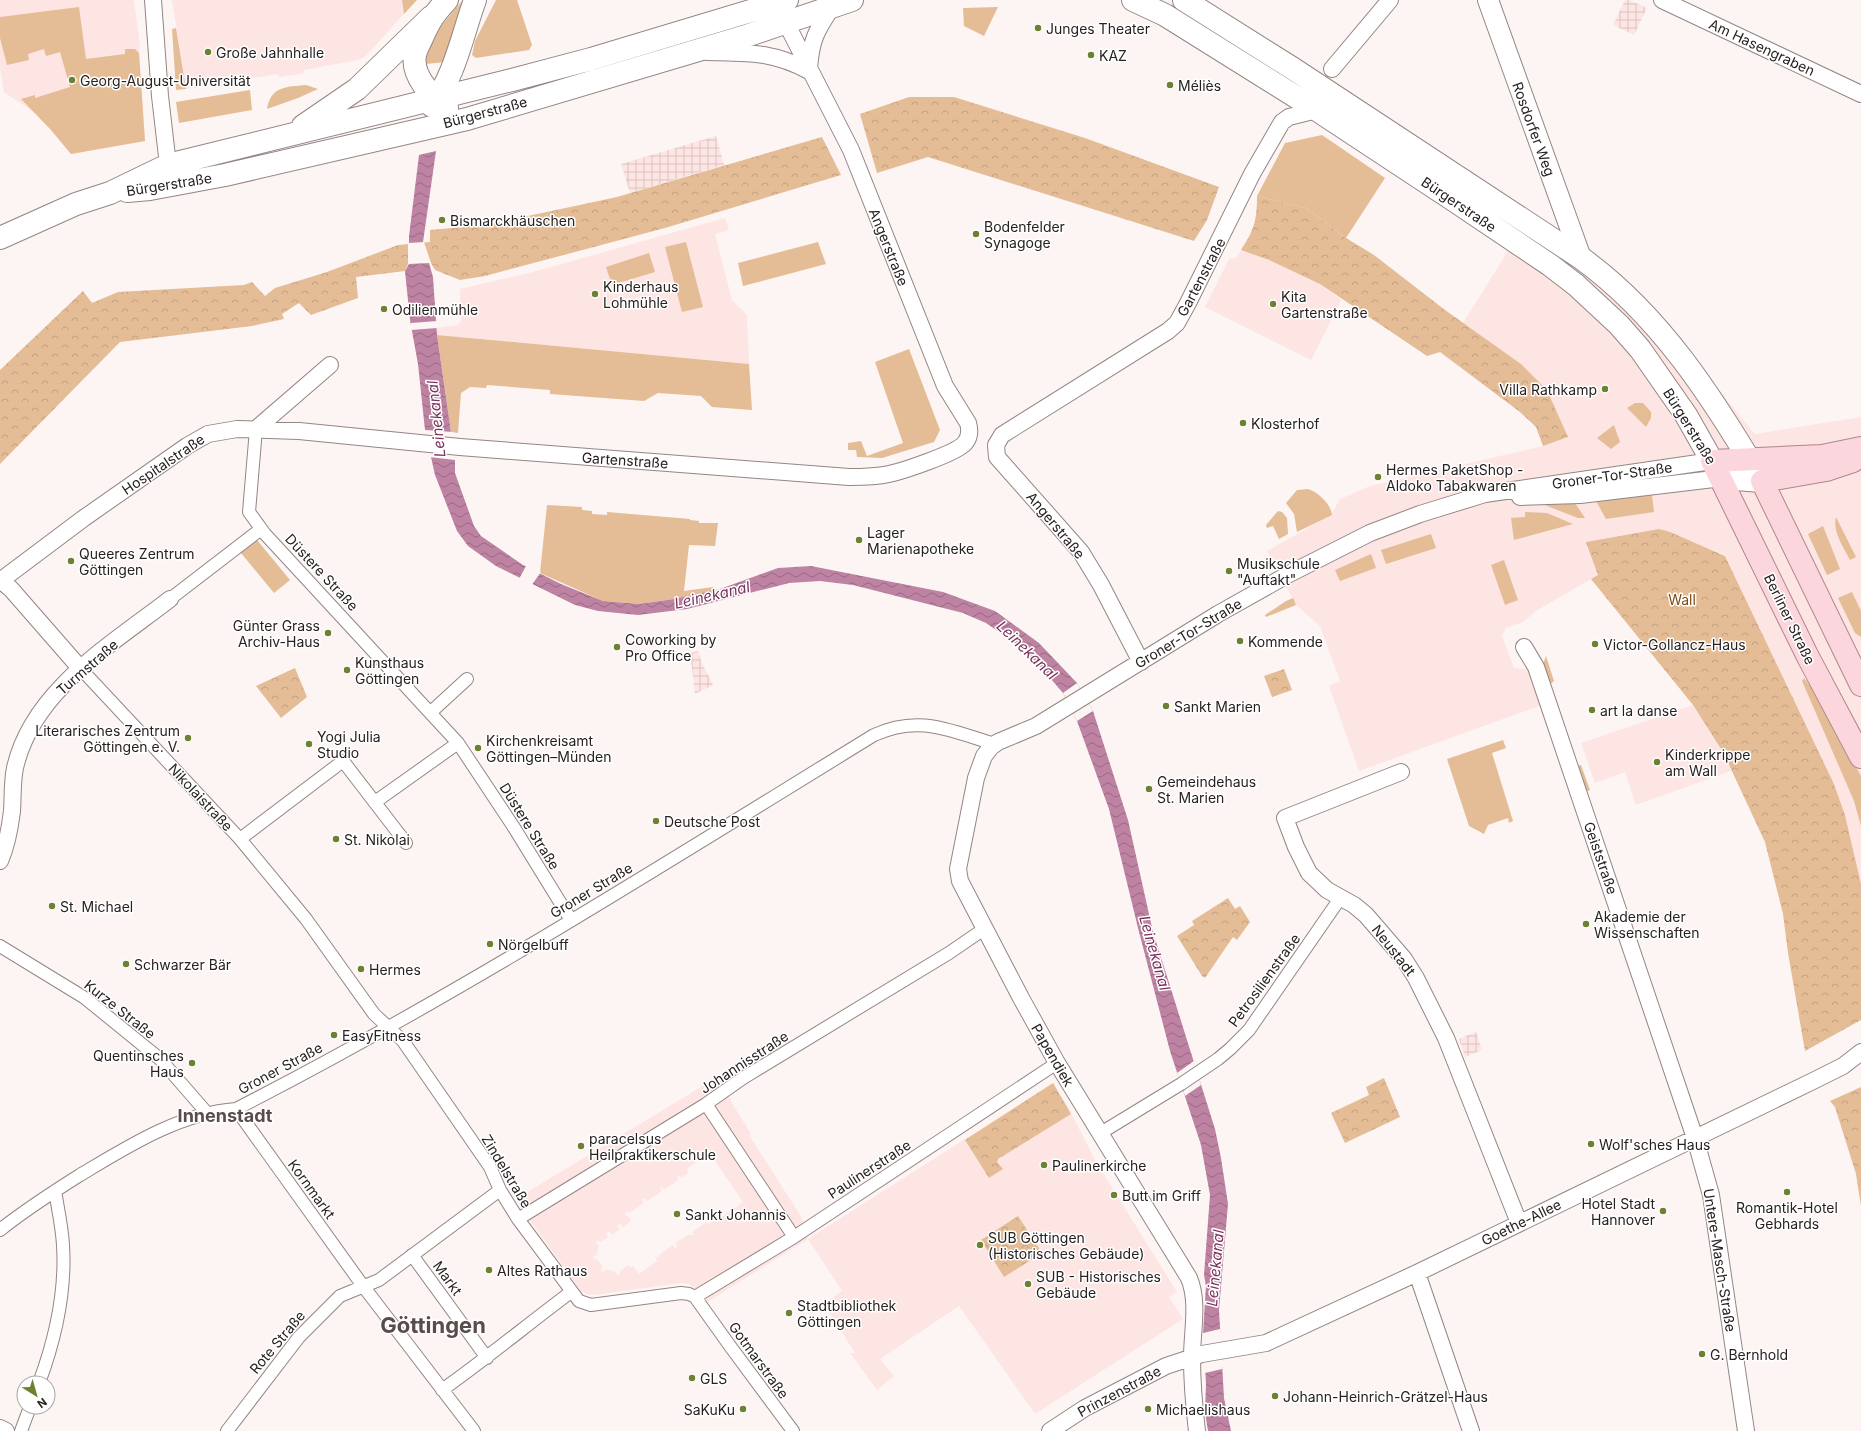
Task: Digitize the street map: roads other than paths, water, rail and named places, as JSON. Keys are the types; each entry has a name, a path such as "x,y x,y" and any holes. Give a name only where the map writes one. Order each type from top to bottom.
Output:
{"main road":[{"path":"294,133 362,84 447,0"},
{"path":"406,132 420,120 437,99 451,72 475,0"},
{"name":"Bürgerstraße","path":"1133,0 1165,15 1317,110 1480,218 1576,285 1619,325 1640,349 1686,415 1717,469"},
{"name":"Bürgerstraße","path":"1184,0 1292,68 1376,125 1581,258 1625,294 1660,330 1693,374 1748,459"},
{"name":"Bürgerstraße","path":"0,238 76,204 110,193 168,164 437,99 781,6 842,3"},
{"name":"Bürgerstraße","path":"110,193 150,189 225,175 467,119 691,52 781,6"},
{"path":"431,17 415,55 419,78 437,99 455,114 467,119"},
{"name":"Groner-Tor-Straße","path":"1717,469 1748,459 1822,456 1861,448"},
{"path":"1717,469 1762,481 1826,470 1861,458"},
{"path":"1748,459 1762,481 1861,685"},
{"name":"Berliner Straße","path":"1717,469 1807,655 1861,757"}],"street":[{"path":"153,0 160,96 168,164"},
{"path":"1332,69 1390,0"},
{"name":"Rosdorfer Weg","path":"1488,0 1581,258"},
{"name":"Am Hasengraben","path":"1662,0 1861,94"},
{"path":"691,52 761,54 793,63 809,71 811,48 814,37 842,3"},
{"name":"Angerstraße","path":"781,6 809,71 851,150 945,386 968,423"},
{"name":"Gartenstraße","path":"1002,435 1168,331 1176,323 1188,303 1252,174 1282,122 1289,117 1317,110"},
{"path":"256,430 330,365"},
{"name":"Gartenstraße","path":"256,430 299,431 456,446 760,471 872,477 890,474 957,450 968,439 968,423"},
{"name":"Hospitalstraße","path":"0,581 84,518 197,440 208,434 223,431 238,429 256,430"},
{"name":"Düstere Straße","path":"256,430 249,512 261,529 458,743 513,826 571,920"},
{"name":"Angerstraße","path":"1002,435 996,445 997,457 1081,552 1101,586 1141,662"},
{"name":"Groner-Tor-Straße","path":"995,744 1036,726 1218,614 1352,540 1420,514 1476,498 1580,496 1717,469"},
{"name":"Turmstraße","path":"0,861 6,847 12,810 15,768 23,744 44,708 80,668 261,529"},
{"name":"Nikolaistraße","path":"0,581 11,589 80,668 240,839 306,919 374,1014 388,1027"},
{"name":"Geiststraße","path":"1524,647 1536,667 1695,1138"},
{"path":"431,712 467,679"},
{"name":"Groner Straße","path":"0,1230 55,1191 108,1158 157,1132 207,1113 218,1110 236,1109 413,1014 884,730 903,725 923,724 941,727 995,744"},
{"path":"374,802 458,743"},
{"name":"Papendiek","path":"995,744 984,756 976,778 958,869 960,882 1057,1063 1099,1134 1189,1278 1194,1295 1197,1356 1193,1393 1197,1431"},
{"path":"240,839 344,761 406,843"},
{"name":"Neustadt","path":"1401,772 1285,818 1296,847 1309,873 1327,890 1358,908 1382,932 1404,959 1427,996 1448,1044 1519,1223"},
{"name":"Petrosilienstraße","path":"1099,1134 1181,1084 1218,1059 1249,1030 1341,897"},
{"name":"Johannisstraße","path":"518,1219 706,1104 744,1078 948,953 984,929"},
{"name":"Kurze Straße","path":"0,946 85,998 160,1059 207,1113"},
{"name":"Zindelstraße","path":"388,1027 403,1041 486,1160 500,1190 518,1219 579,1301 591,1304 681,1293 689,1294 698,1301"},
{"name":"Goethe-Allee","path":"1843,1066 1861,1052"},
{"name":"Goethe-Allee","path":"1197,1356 1266,1343 1418,1273 1843,1066 1861,1060"},
{"name":"Paulinerstraße","path":"698,1301 1057,1063"},
{"path":"706,1104 794,1237"},
{"name":"Kornmarkt","path":"236,1109 363,1286 474,1431"},
{"name":"Untere-Masch-Straße","path":"1695,1138 1711,1195 1746,1431"},
{"name":"Markt","path":"363,1286 379,1280 500,1190"},
{"path":"42,1375 52,1346 62,1289 63,1247 55,1191"},
{"name":"Markt","path":"412,1255 487,1358"},
{"path":"1418,1273 1471,1431"},
{"name":"Rote Straße","path":"227,1431 267,1376 318,1316 340,1296 363,1286"},
{"path":"442,1390 487,1358 502,1338 538,1316 571,1292"},
{"name":"Gotmarstraße","path":"698,1301 793,1431"},
{"name":"Prinzenstraße","path":"1050,1431 1085,1408 1166,1366 1197,1356"},
{"path":"21,1431 27,1415"},
{"path":"0,1428 6,1431"}],"water":[{"name":"Leinekanal","path":"436,151 423,242 433,277 437,335 455,460 455,473 474,526 481,536 523,565 561,584 603,601 639,604 674,599 720,589 778,568 811,566 943,592 995,611 1039,643 1077,683 1093,711 1128,820 1153,932 1215,1129 1221,1158 1228,1204 1219,1310 1224,1398 1231,1431 1208,1431 1205,1412 1206,1384 1203,1333 1206,1286 1204,1275 1210,1195 1201,1145 1170,1051 1109,809 1077,721 1063,693 1038,664 1016,644 986,623 963,613 853,585 820,581 789,583 687,609 638,615 598,611 575,605 496,566 468,546 457,531 435,475 425,430 418,364 410,320 405,271 409,264 409,236 419,155"}],"place":[{"name":"Junges Theater","path":"1038,28"},
{"name":"Große Jahnhalle","path":"208,52"},
{"name":"KAZ","path":"1091,55"},
{"name":"Georg-August-Universität","path":"72,80"},
{"name":"Méliès","path":"1170,85"},
{"name":"Bismarckhäuschen","path":"442,220"},
{"name":"Bodenfelder Synagoge","path":"976,234"},
{"name":"Kinderhaus Lohmühle","path":"595,294"},
{"name":"Kita Gartenstraße","path":"1273,304"},
{"name":"Odilienmühle","path":"384,309"},
{"name":"Villa Rathkamp","path":"1605,389"},
{"name":"Klosterhof","path":"1243,423"},
{"name":"Hermes PaketShop - Aldoko Tabakwaren","path":"1378,477"},
{"name":"Lager Marienapotheke","path":"859,540"},
{"name":"Queeres Zentrum Göttingen","path":"71,561"},
{"name":"Musikschule \"Auftakt\"","path":"1229,571"},
{"name":"Günter Grass Archiv-Haus","path":"328,633"},
{"name":"Kommende","path":"1240,641"},
{"name":"Victor-Gollancz-Haus","path":"1595,644"},
{"name":"Coworking by Pro Office","path":"617,647"},
{"name":"Kunsthaus Göttingen","path":"347,670"},
{"name":"Sankt Marien","path":"1166,706"},
{"name":"art la danse","path":"1592,710"},
{"name":"Literarisches Zentrum Göttingen e. V.","path":"188,738"},
{"name":"Yogi Julia Studio","path":"309,744"},
{"name":"Kirchenkreisamt Göttingen–Münden","path":"478,748"},
{"name":"Kinderkrippe am Wall","path":"1657,762"},
{"name":"Gemeindehaus St. Marien","path":"1149,789"},
{"name":"Deutsche Post","path":"656,821"},
{"name":"St. Nikolai","path":"336,839"},
{"name":"St. Michael","path":"52,906"},
{"name":"Akademie der Wissenschaften","path":"1586,924"},
{"name":"Nörgelbuff","path":"490,944"},
{"name":"Schwarzer Bär","path":"126,964"},
{"name":"Hermes","path":"361,969"},
{"name":"EasyFitness","path":"334,1035"},
{"name":"Quentinsches Haus","path":"192,1063"},
{"name":"Wolf'sches Haus","path":"1591,1144"},
{"name":"paracelsus Heilpraktikerschule","path":"581,1146"},
{"name":"Paulinerkirche","path":"1044,1165"},
{"name":"Romantik-Hotel Gebhards","path":"1787,1192"},
{"name":"Butt im Griff","path":"1114,1195"},
{"name":"Hotel Stadt Hannover","path":"1663,1211"},
{"name":"Sankt Johannis","path":"677,1214"},
{"name":"SUB Göttingen (Historisches Gebäude)","path":"980,1245"},
{"name":"Altes Rathaus","path":"489,1270"},
{"name":"SUB - Historisches Gebäude","path":"1028,1284"},
{"name":"Stadtbibliothek Göttingen","path":"789,1313"},
{"name":"G. Bernhold","path":"1702,1354"},
{"name":"GLS","path":"692,1378"},
{"name":"Johann-Heinrich-Grätzel-Haus","path":"1275,1396"},
{"name":"SaKuKu","path":"743,1409"},
{"name":"Michaelishaus","path":"1148,1409"}],"district":[{"name":"Innenstadt","path":"225,1115"},
{"name":"Göttingen","path":"433,1325"}],"park label":[{"name":"Wall","path":"1682,599"}]}
